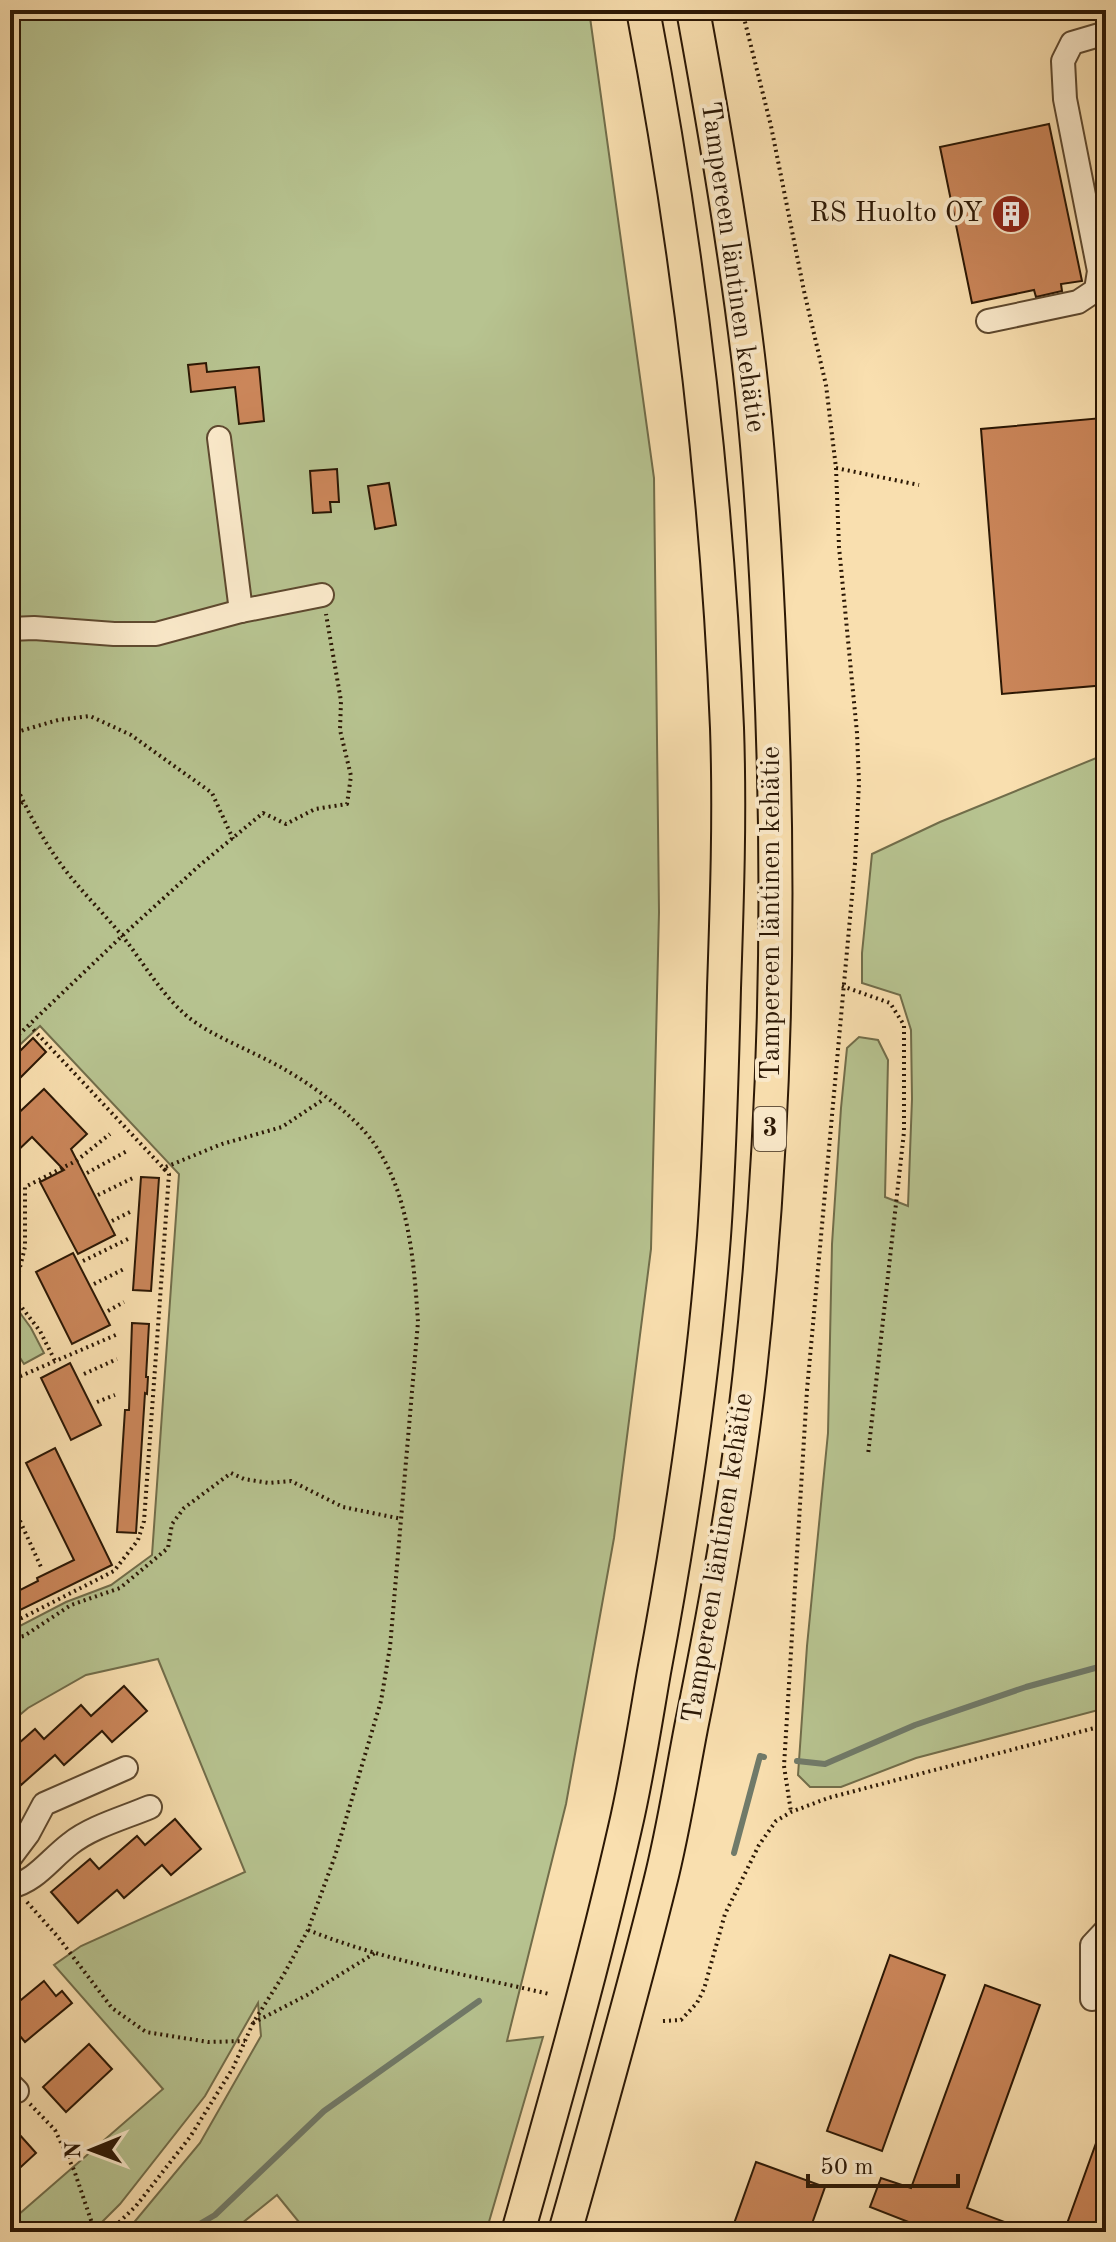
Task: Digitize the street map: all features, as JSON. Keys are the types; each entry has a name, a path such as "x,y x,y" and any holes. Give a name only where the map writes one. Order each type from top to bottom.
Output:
{"highway":[{"name":"Tampereen läntinen kehätie","path":"518,2232 569,2054 626,1825 683,1504 701,1372 720,1132 727,902 727,731 715,544 691,304 670,150 643,10"},
{"name":"Tampereen läntinen kehätie","path":"565,2232 662,1876 709,1642 750,1375 771,1118 776,903 774,737 765,552 748,360 721,162 693,10"}],"lane":[{"path":"988,321 1078,302 1096,290 1099,271 1065,99 1063,61 1072,43 1106,33"},
{"path":"219,438 241,611"},
{"path":"10,629 156,634 241,611 322,595"},
{"path":"10,1858 28,1834 44,1804 126,1768"},
{"path":"15,1894 70,1844 150,1807"},
{"path":"1092,1999 1092,1945 1106,1930"}],"path":[{"path":"742,10 771,126 826,385 836,468 838,532 859,783 855,863 807,1390 784,1766 791,1812"},
{"path":"836,468 919,485"},
{"path":"10,1043 122,936 263,813 286,824 315,809 347,804 351,776 340,730 341,701 322,595"},
{"path":"10,734 58,720 90,716 131,735 212,793 233,839"},
{"path":"10,773 60,863 122,936 172,1002 191,1020 286,1070 325,1098 373,1142 388,1168 409,1239 418,1322 390,1647 381,1701 335,1856 308,1930 253,2023 233,2068 190,2137 136,2206 109,2232"},
{"path":"10,818 23,801"},
{"path":"842,986 890,1003 904,1025 904,1132 868,1455"},
{"path":"10,1624 114,1571 138,1540 144,1521 169,1174 30,1026"},
{"path":"163,1168 222,1144 282,1127 325,1098"},
{"path":"55,1361 40,1331 12,1296 25,1247 25,1187 76,1161 110,1134"},
{"path":"87,1173 127,1151"},
{"path":"98,1195 133,1178"},
{"path":"112,1221 130,1212"},
{"path":"83,1261 128,1239"},
{"path":"94,1284 126,1268"},
{"path":"108,1311 124,1302"},
{"path":"10,1390 16,1378 118,1334"},
{"path":"84,1374 117,1359"},
{"path":"97,1402 115,1395"},
{"path":"10,1639 24,1636 71,1605 120,1588 168,1548 172,1524 184,1508 231,1473 244,1479 269,1483 291,1481 343,1507 402,1519"},
{"path":"10,1499 41,1567"},
{"path":"663,2021 681,2020 697,2003 704,1989 725,1914 747,1866 768,1830 791,1812 828,1798 1106,1725"},
{"path":"15,1894 31,1904 112,2008 146,2032 208,2042 245,2041"},
{"path":"308,1930 375,1953 549,1994"},
{"path":"253,2023 307,1995 375,1953"},
{"path":"13,2088 55,2130 74,2170 95,2232"}],"green space":[{"path":"10,10 589,10 654,478 659,912 651,1249 614,1538 566,1804 507,2041 543,2037 486,2232 307,2232 277,2195 231,2232 126,2232 200,2143 261,2036 258,2003 205,2096 120,2204 92,2232 10,2232 10,2222 163,2089 54,1965 81,1946 245,1872 158,1659 86,1675 28,1708 10,1723 10,1631 66,1602 111,1585 152,1555 179,1174 40,1026 10,1054"},
{"path":"1106,754 1106,1708 916,1758 841,1787 810,1787 798,1775 828,1433 832,1244 847,1048 859,1037 878,1040 888,1060 885,1197 908,1206 911,1030 900,995 862,983 872,854 940,822"},
{"path":"10,1299 44,1353 24,1364 10,1342"}],"building":[{"name":"RS Huolto OY","path":"1049,124 1082,281 1061,284 1062,291 1036,297 1034,290 972,303 940,147"},
{"path":"206,363 207,372 259,367 264,421 239,424 235,387 191,392 188,365"},
{"path":"1102,418 1106,466 1106,685 1002,694 981,429"},
{"path":"337,469 339,502 330,502 331,512 313,513 310,471"},
{"path":"389,483 396,525 375,529 368,486"},
{"path":"33,1038 46,1052 21,1077 10,1066 10,1061"},
{"path":"44,1089 87,1134 71,1149 115,1235 78,1254 40,1182 64,1170 32,1137 10,1158 10,1121"},
{"path":"141,1177 159,1178 151,1291 133,1290"},
{"path":"73,1253 110,1325 72,1344 36,1272"},
{"path":"132,1323 149,1324 136,1533 117,1532 125,1410 129,1410"},
{"path":"70,1363 101,1425 71,1440 41,1378"},
{"path":"55,1448 112,1565 10,1615 10,1595 74,1560 26,1463"},
{"path":"124,1686 147,1711 112,1742 102,1731 64,1765 55,1755 21,1785 10,1773 10,1751 35,1729 44,1739 81,1705 91,1716"},
{"path":"175,1819 201,1849 171,1875 162,1865 124,1898 117,1890 78,1923 51,1892 90,1859 99,1869 137,1836 145,1845"},
{"path":"890,1955 945,1975 882,2151 827,2131"},
{"path":"44,1981 56,1996 62,1991 72,2003 25,2042 10,2024 10,2009"},
{"path":"985,1985 1040,2005 967,2208 1026,2232 934,2232 870,2207 881,2178 911,2188"},
{"path":"89,2044 112,2069 66,2112 43,2087"},
{"path":"1104,2121 1106,2231 1090,2225 1089,2232 1064,2232"},
{"path":"10,2124 36,2153 10,2177"},
{"path":"756,2162 825,2187 809,2232 731,2232"}],"waterway":[{"path":"797,1761 825,1764 915,1725 1026,1687 1106,1665"},
{"path":"734,1853 760,1756 764,1757"},
{"path":"186,2232 215,2215 324,2111 479,2001"}],"place":[{"name":"RS Huolto OY","path":"1011,214"}]}
